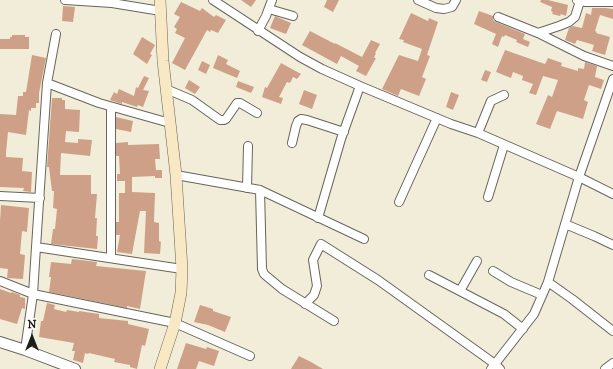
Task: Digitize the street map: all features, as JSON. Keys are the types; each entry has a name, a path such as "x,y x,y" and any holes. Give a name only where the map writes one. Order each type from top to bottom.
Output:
{"main road":[{"path":"160,369 175,323 181,293 182,269 176,175 163,61 161,5"}],"street":[{"path":"66,0 161,5"},
{"path":"213,0 300,57 360,86 437,118 478,133 579,177 613,194"},
{"path":"258,30 272,0"},
{"path":"418,0 436,8 444,9 452,7 456,0"},
{"path":"538,33 569,22 575,17 579,0 613,2"},
{"path":"269,9 293,16"},
{"path":"498,17 538,33 584,56 613,66"},
{"path":"25,350 33,294 47,83 56,34"},
{"path":"306,304 314,295 317,286 313,260 321,244 378,280 495,367 534,314 548,282 579,177 613,79"},
{"path":"47,83 111,107 170,123"},
{"path":"318,218 344,132 360,86"},
{"path":"166,90 192,100 220,120 226,119 236,105 240,103 257,113"},
{"path":"478,133 491,101 504,95"},
{"path":"110,258 111,107"},
{"path":"399,202 437,118"},
{"path":"292,143 296,126 298,121 301,119 344,132"},
{"path":"488,197 504,145"},
{"path":"247,188 248,146"},
{"path":"176,175 260,190 364,239"},
{"path":"260,190 262,268 264,274 282,289 334,321"},
{"path":"0,196 40,198"},
{"path":"565,224 613,245"},
{"path":"36,247 182,269"},
{"path":"460,291 477,261"},
{"path":"493,271 511,282 542,295"},
{"path":"429,275 504,314 523,329"},
{"path":"0,281 33,294 175,323 250,356"},
{"path":"548,282 613,331"},
{"path":"0,342 75,369"},
{"path":"605,369 613,363"}],"building":[{"path":"241,0 256,0 251,7"},
{"path":"327,0 339,0 333,12 324,7"},
{"path":"541,0 548,0 568,5 566,16 561,14 560,16 552,14 552,7 540,2"},
{"path":"181,2 200,11 202,8 214,17 216,15 226,20 218,33 207,30 185,70 172,63 185,38 175,33 177,29 174,27 180,17 174,14"},
{"path":"63,6 75,7 73,22 62,21"},
{"path":"592,8 613,9 613,19 600,15 595,31 597,32 596,33 610,37 605,55 592,51 594,45 577,40 575,44 565,40 569,28 573,26 582,28 586,13 591,15"},
{"path":"479,11 493,16 493,20 496,22 525,34 523,39 530,42 528,47 505,35 504,37 502,36 498,47 492,44 496,34 474,24"},
{"path":"411,13 428,21 429,18 438,22 427,55 430,56 422,77 426,79 419,96 401,89 398,96 382,89 399,55 418,61 422,49 399,39"},
{"path":"275,16 291,23 286,34 270,28"},
{"path":"310,31 362,57 371,40 380,44 375,53 374,58 376,58 366,76 356,71 359,66 341,56 337,64 302,45"},
{"path":"12,35 25,35 25,37 29,37 29,49 0,49 0,39 10,39"},
{"path":"142,37 155,45 147,64 133,54"},
{"path":"505,50 545,64 548,58 562,63 561,66 578,71 578,68 584,69 585,62 597,66 595,77 604,80 601,89 589,85 584,100 588,102 583,119 557,111 550,129 536,124 548,95 552,97 558,80 543,76 536,95 529,93 533,84 522,80 523,76 513,72 511,78 496,72"},
{"path":"32,55 46,58 39,93 39,103 36,103 36,108 31,108 31,111 29,110 26,135 8,132 6,153 6,157 23,158 22,171 32,172 31,192 23,191 24,188 0,187 0,114 16,115 18,96 23,96 23,92 26,92"},
{"path":"218,55 228,60 226,64 240,71 237,78 213,68"},
{"path":"202,61 210,65 206,74 198,70"},
{"path":"281,63 301,74 297,79 293,77 290,83 287,82 279,97 283,98 281,104 262,97 265,87 267,88"},
{"path":"485,70 491,72 487,82 481,80"},
{"path":"144,76 149,78 143,90 149,91 143,107 138,105 137,107 122,102 122,104 110,100 114,92 117,94 119,89 134,96 136,87 138,88"},
{"path":"189,80 200,87 195,94 185,88"},
{"path":"238,81 254,87 251,93 236,87"},
{"path":"304,90 317,95 312,109 299,104"},
{"path":"451,92 459,95 453,110 446,107"},
{"path":"52,98 62,98 62,100 65,100 65,109 80,110 79,132 66,131 65,142 78,143 78,139 92,140 90,156 61,153 60,175 91,175 91,194 97,194 95,218 97,218 97,249 51,244 53,229 55,229 57,209 53,208 54,191 52,191 49,167 47,167"},
{"path":"116,117 133,121 131,132 116,129"},
{"path":"128,142 128,145 159,144 160,159 155,159 156,170 162,170 162,178 155,178 155,176 132,177 132,192 155,193 154,222 159,223 159,241 161,242 160,254 144,253 146,211 140,211 132,254 117,252 120,235 116,235 116,222 119,222 119,193 125,193 125,181 117,181 117,174 120,174 119,156 116,156 116,143"},
{"path":"1,205 29,208 27,232 22,231 20,254 25,255 23,279 7,278 8,269 0,268"},
{"path":"72,259 97,262 96,266 146,271 140,309 127,306 127,308 49,292 51,262 71,264"},
{"path":"0,289 11,293 12,292 25,298 25,309 22,308 17,324 0,319"},
{"path":"47,303 55,305 54,309 66,312 67,310 99,314 99,318 128,321 128,324 149,329 145,346 142,345 137,369 130,367 130,365 114,362 115,359 89,353 85,353 83,363 73,360 75,351 72,351 74,343 39,337 41,321 43,321"},
{"path":"200,305 231,317 225,332 208,325 194,322"},
{"path":"186,343 219,351 214,366 199,361 196,369 177,369"},
{"path":"299,356 311,362 323,369 291,369"}]}
